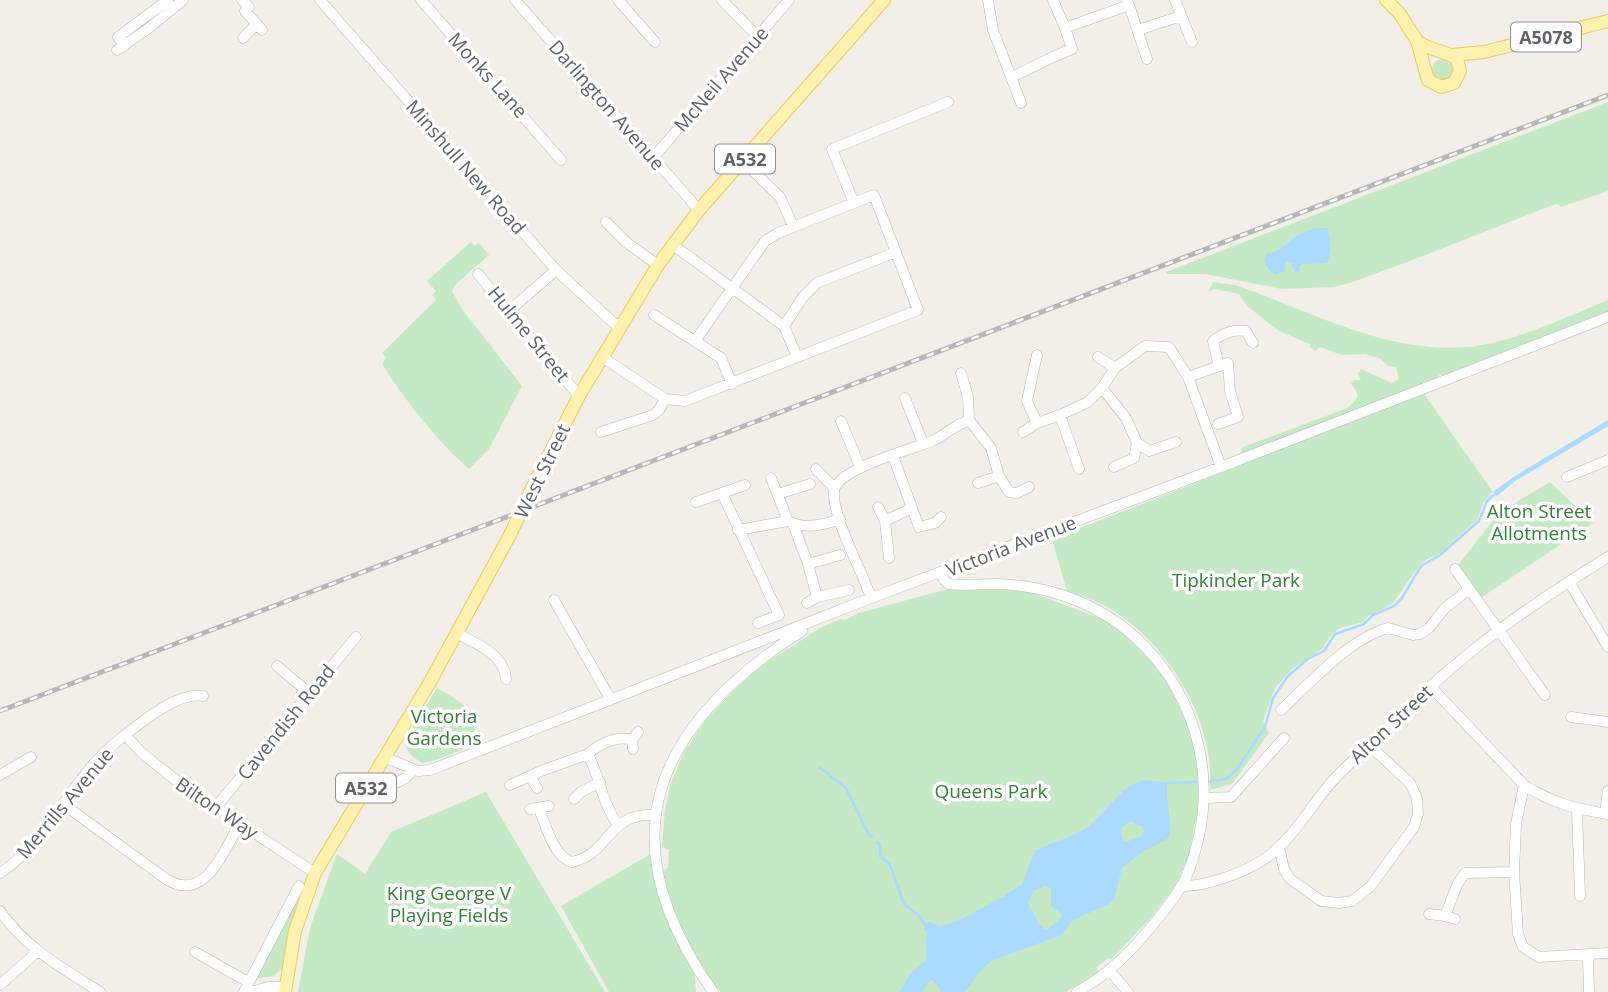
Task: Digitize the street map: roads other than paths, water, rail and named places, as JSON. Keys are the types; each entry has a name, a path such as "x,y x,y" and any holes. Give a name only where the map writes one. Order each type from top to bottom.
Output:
{"main road":[{"name":"West Street","path":"286,990 295,931 315,873 458,634 579,396 618,327 657,265 699,211 884,0"},
{"path":"1385,0 1400,14"},
{"path":"1395,0 1400,14 1417,41 1428,80 1441,87 1454,83 1460,72 1459,64 1446,54 1427,48 1417,41"},
{"name":"A5078","path":"1446,54 1484,52 1608,21"},
{"name":"A5078","path":"1460,72 1484,52"},
{"path":"1426,68 1428,60 1446,54"}],"street":[{"path":"168,0 118,37 120,48 183,0"},
{"path":"242,0 248,7 245,10 260,27 243,38"},
{"name":"Minshull New Road","path":"320,0 556,270 618,327"},
{"name":"Monks Lane","path":"421,0 550,153 561,160"},
{"name":"Darlington Avenue","path":"515,0 699,211"},
{"path":"618,0 655,42"},
{"path":"722,0 757,36"},
{"name":"McNeil Avenue","path":"653,158 789,0"},
{"path":"988,0 993,30 1021,103"},
{"path":"1011,77 1038,66 1045,59 1074,53 1053,0"},
{"path":"1175,0 1192,42"},
{"path":"1065,28 1128,3 1147,59"},
{"path":"1138,30 1181,16"},
{"path":"853,203 832,149 948,102"},
{"path":"743,161 780,197 793,226"},
{"path":"602,357 665,399 685,401 918,310 874,195 793,226 765,241 695,341"},
{"path":"606,222 627,243 657,265"},
{"path":"673,245 784,326 797,358"},
{"path":"784,326 803,297 817,283 895,252"},
{"path":"510,310 556,270"},
{"name":"Hulme Street","path":"478,274 579,396"},
{"path":"654,315 721,358 733,384"},
{"name":"Victoria Avenue","path":"382,789 404,779 413,769 421,772 430,770 871,598 1221,467 1608,317"},
{"path":"1218,424 1238,416 1223,364 1213,341 1223,333 1237,330 1246,331 1254,343"},
{"path":"1023,432 1037,423 1088,402 1102,388 1115,368 1145,346 1169,347 1188,377 1221,467"},
{"path":"1037,355 1027,401 1037,423"},
{"path":"1098,357 1115,368"},
{"path":"1188,377 1223,364"},
{"path":"961,373 968,397 969,420 991,448 999,476 1009,492 1017,493 1029,487"},
{"path":"1102,388 1126,418 1137,443 1149,451 1176,442"},
{"path":"905,398 923,443"},
{"path":"601,432 653,415 665,399"},
{"path":"1060,415 1079,469"},
{"path":"834,488 839,480 860,467 934,440 956,424 969,420"},
{"path":"841,421 860,467"},
{"path":"1114,467 1134,458 1137,443"},
{"path":"893,456 919,527 935,523 941,517"},
{"path":"1567,477 1608,460"},
{"path":"816,469 834,488 840,519 871,598"},
{"path":"978,483 999,476"},
{"path":"771,478 808,564 817,597"},
{"path":"778,494 810,484"},
{"path":"696,502 745,485"},
{"path":"722,493 738,530 784,614 758,623"},
{"path":"878,506 885,521 889,558"},
{"path":"885,521 912,508"},
{"path":"738,530 790,523 821,526 840,519"},
{"path":"808,564 840,555"},
{"name":"Alton Street","path":"1181,887 1204,884 1264,860 1279,848 1322,792 1430,687 1498,630 1608,557"},
{"path":"1455,569 1545,695"},
{"path":"941,572 948,584 1019,586 1059,594 1093,608 1116,622 1150,652 1174,684 1197,734 1205,793 1199,838 1181,887 1152,925 1110,970 1077,992"},
{"path":"1569,582 1608,647"},
{"path":"807,603 817,597 849,590"},
{"path":"1281,710 1332,663 1357,645 1388,628 1413,635 1425,631 1445,608 1468,590"},
{"path":"554,600 611,700"},
{"path":"713,992 694,966 658,880 654,842 656,815 665,775 683,740 716,698 757,661 820,620"},
{"path":"458,634 496,657 505,669 506,680"},
{"name":"Cavendish Road","path":"216,807 356,637"},
{"path":"752,646 757,661"},
{"path":"277,666 309,692"},
{"path":"1430,687 1524,785 1577,810 1607,813 1608,791"},
{"name":"Merrills Avenue","path":"0,873 29,850 98,759 125,735 165,707 194,695 203,696"},
{"path":"1571,717 1608,722"},
{"name":"Bilton Way","path":"125,735 169,776 315,873"},
{"path":"510,785 587,754 611,741 628,738 635,740"},
{"path":"1205,793 1231,797 1284,738"},
{"path":"1279,848 1289,878 1321,901 1352,901 1370,887 1414,827 1419,814 1417,798 1410,783 1369,745"},
{"path":"387,752 413,769"},
{"path":"587,754 600,782 607,809 618,825"},
{"path":"0,775 31,757"},
{"path":"530,776 537,788"},
{"path":"574,799 600,782"},
{"path":"1524,785 1516,824 1514,872 1518,934 1523,947 1539,957 1608,953"},
{"path":"63,804 166,879 183,886 195,885 205,878 240,824"},
{"path":"539,808 558,851 569,862 576,862 596,849 618,825 634,816 656,815"},
{"path":"1577,810 1580,895"},
{"path":"1429,914 1450,918 1457,885 1465,873 1514,872"},
{"path":"248,989 299,886"},
{"path":"0,911 17,933 37,952 100,992"},
{"path":"0,985 37,952"},
{"path":"195,952 248,989 268,987 286,990"},
{"path":"1588,956 1589,992"},
{"path":"1110,970 1128,992"}],"water":[{"path":"1314,228 1327,228 1330,254 1327,263 1302,264 1300,271 1295,272 1292,264 1286,261 1286,271 1274,275 1265,265 1264,259 1268,253 1277,251 1298,235"},
{"path":"1608,420 1608,426 1515,481 1497,496 1493,492 1515,476"},
{"path":"1145,780 1167,783 1169,838 1144,851 1122,868 1114,900 1073,920 1061,935 991,961 965,992 940,992 933,980 929,981 922,992 900,992 910,974 926,960 927,932 924,929 928,922 941,926 962,919 1022,884 1035,851 1090,825 1119,795 1135,783","holes":["1130,821 1143,827 1144,832 1142,836 1126,842 1122,839 1121,829","1045,886 1051,888 1051,906 1062,914 1047,930 1039,925 1028,903 1033,891"]}],"waterway":[{"path":"1205,782 1226,779 1237,769 1265,727 1273,698 1288,676 1308,659 1324,651 1335,634 1364,624 1373,615 1394,606 1402,598 1421,566 1440,555 1479,521 1487,501 1496,493"},
{"path":"820,768 846,788 872,837"},
{"path":"1167,783 1198,782"},
{"path":"877,842 880,845 880,856 890,865 904,904 919,916 926,926"}],"railway":[{"path":"0,711 1608,95"}],"park label":[{"name":"Alton Street Allotments","path":"1539,522"},
{"name":"Tipkinder Park","path":"1236,580"},
{"name":"Victoria Gardens","path":"444,727"},
{"name":"Queens Park","path":"991,791"},
{"name":"King George V Playing Fields","path":"449,904"}]}
